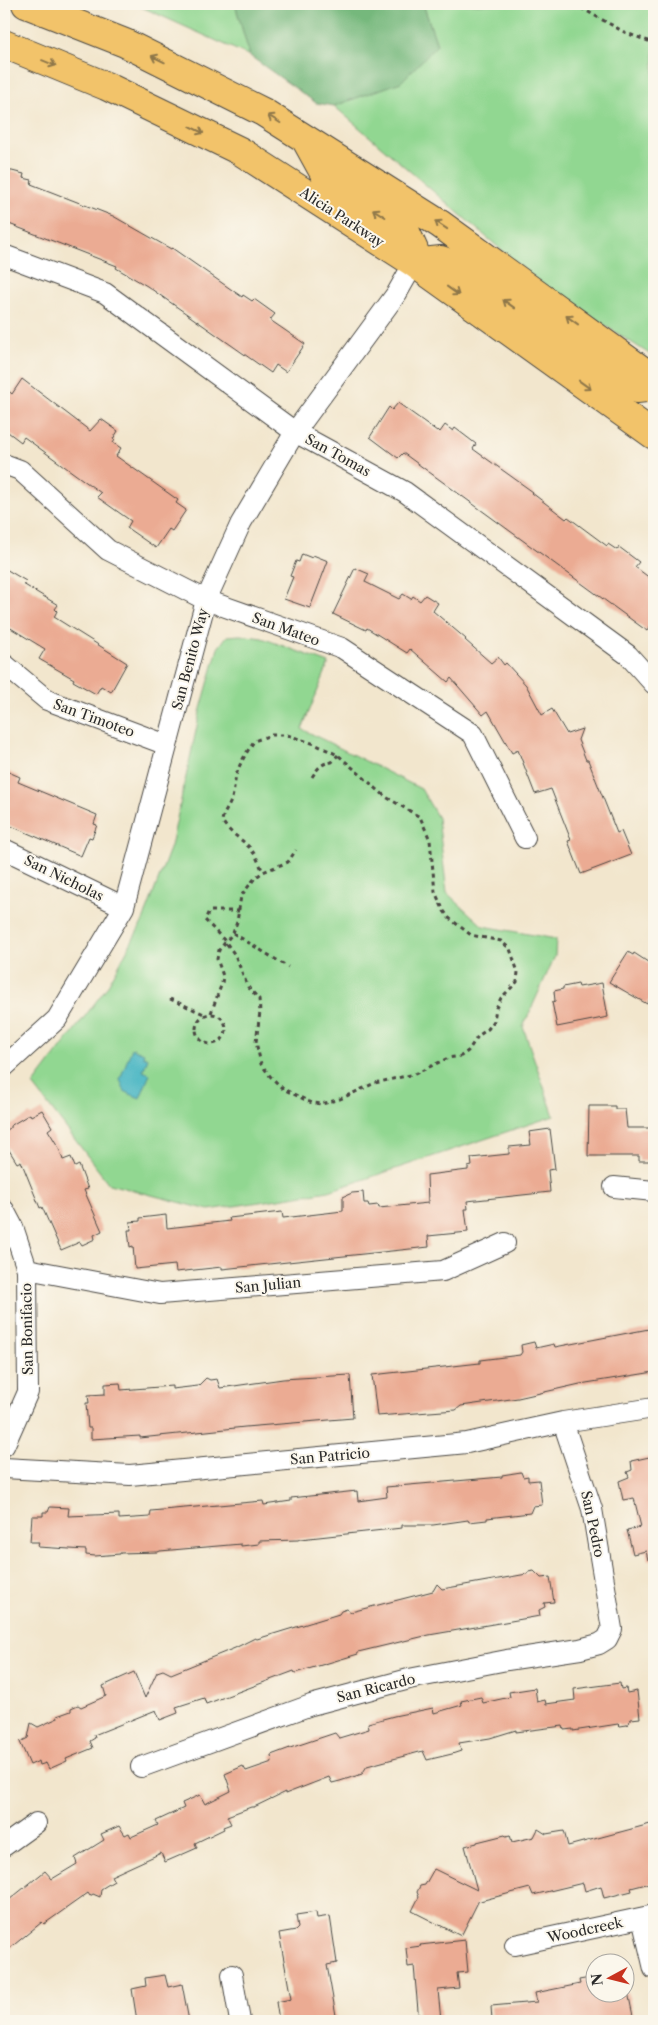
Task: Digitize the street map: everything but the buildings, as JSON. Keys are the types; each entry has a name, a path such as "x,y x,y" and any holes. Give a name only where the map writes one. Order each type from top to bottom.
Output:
{"main road":[{"path":"26,4 126,43 263,112 440,224 654,379"},
{"name":"Alicia Parkway","path":"4,44 106,86 240,151 414,263 654,435"},
{"path":"306,140 329,182 406,230 414,250 414,263 441,260 460,268 611,377 637,389 654,387"}],"street":[{"name":"San Tomas","path":"4,255 105,292 295,432 405,492 628,655 654,684"},
{"name":"San Benito Way","path":"4,1067 57,1019 124,907 206,600 241,523 295,432 396,293 414,263"},
{"name":"San Mateo","path":"4,464 20,470 108,550 206,600 342,648 473,734 525,838"},
{"name":"San Timoteo","path":"4,664 47,700 166,744"},
{"name":"San Nicholas","path":"4,849 124,907"},
{"path":"614,1187 654,1191"},
{"name":"San Bonifacio","path":"4,1210 12,1227 26,1270 28,1392 4,1446"},
{"name":"San Julian","path":"26,1270 160,1294 443,1271 505,1243"},
{"name":"San Patricio","path":"4,1468 130,1475 467,1442 564,1422 654,1408"},
{"name":"San Pedro","path":"564,1422 592,1509 612,1629"},
{"name":"San Ricardo","path":"142,1767 311,1705 408,1679 507,1660 580,1650 599,1644 607,1639 612,1629"},
{"path":"4,1846 36,1823"},
{"path":"648,1916 654,1969"},
{"name":"Woodcreek","path":"515,1945 648,1916"},
{"path":"232,1975 240,2021"}],"path":[{"path":"574,4 626,33 654,43"},
{"path":"239,911 209,911 205,920 225,941 235,955 248,987 259,999 260,1012 256,1042 261,1064 283,1088 312,1104 322,1104 340,1099 375,1083 415,1074 448,1058 461,1056 468,1051 478,1036 488,1029 494,1020 496,1008 501,998 517,982 518,972 510,949 501,941 472,935 449,918 435,892 430,840 420,817 386,797 338,755 312,743 287,735 271,735 254,741 245,755 236,777 236,786 230,804 223,814 222,821 229,832 248,846 256,856 263,872"},
{"path":"312,777 318,768 324,763 332,762 338,755"},
{"path":"211,1013 223,976 217,959 218,950 233,933 239,911 240,896 255,878 263,872 288,862 296,850"},
{"path":"233,933 288,967"},
{"path":"170,999 205,1014 211,1013 222,1018 227,1028 222,1040 212,1044 200,1040 197,1035 197,1023 205,1014"}],"green space":[{"path":"135,4 235,4 250,56"},
{"path":"235,4 423,4 437,45 401,82 334,106 316,103 250,56"},
{"path":"423,4 654,4 654,357 541,284 334,106 400,82 437,45"},
{"path":"240,635 262,638 329,663 302,729 421,789 438,818 447,893 483,926 556,939 555,956 523,1027 554,1116 329,1191 209,1210 109,1184 33,1085 107,987 143,921 171,846 200,712 218,648 227,636"}],"water":[{"path":"132,1048 144,1053 143,1056 148,1058 143,1071 150,1074 140,1098 125,1092 120,1079"}]}
